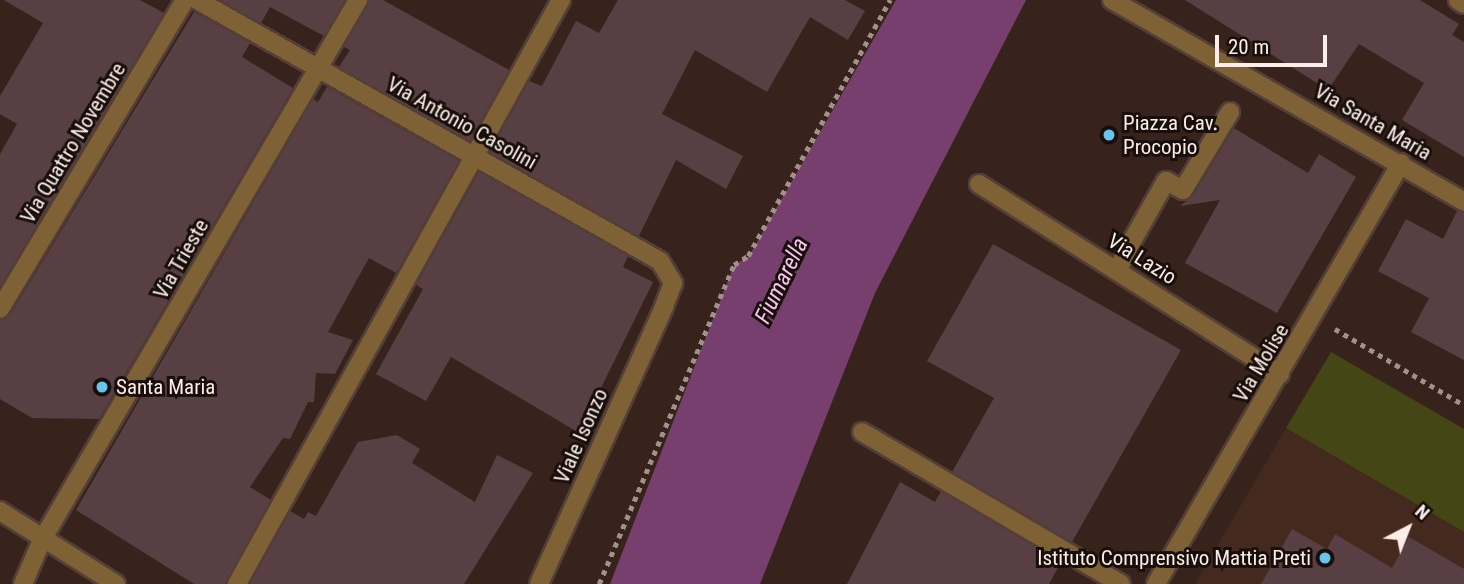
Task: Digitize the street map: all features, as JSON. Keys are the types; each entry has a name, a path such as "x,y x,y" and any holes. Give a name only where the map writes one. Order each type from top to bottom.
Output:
{"street":[{"name":"Via Quattro Novembre","path":"0,309 185,0"},
{"name":"Via Antonio Casolini","path":"197,0 660,261 673,283 664,307"},
{"name":"Via Trieste","path":"23,584 42,540 358,0"},
{"path":"237,584 561,0"},
{"name":"Via Santa Maria","path":"1112,0 1401,163 1464,202"},
{"path":"1458,0 1464,4"},
{"path":"1118,270 1166,181 1183,190 1230,112"},
{"name":"Via Molise","path":"1156,584 1314,319 1401,163"},
{"name":"Via Lazio","path":"979,184 1280,374"},
{"name":"Viale Isonzo","path":"539,584 664,307"},
{"path":"862,432 1121,584"},
{"path":"0,511 42,540 116,584"}],"path":[{"path":"599,584 734,265 748,256 890,0"},
{"path":"1314,319 1464,405"}],"shaded area":[{"path":"1331,352 1464,429 1464,532 1286,428"},
{"path":"1286,428 1464,532 1464,584 1195,584"}],"water":[{"name":"Fiumarella","path":"896,0 1026,0 875,293 760,584 610,584 734,265 749,256"}],"building":[{"path":"4,0 140,0 164,13 0,287 0,154 17,124 0,114 0,96 43,23"},
{"path":"220,0 345,0 324,36 270,7 261,23"},
{"path":"369,0 383,0 509,70 470,141 339,67 350,50 344,47"},
{"path":"618,0 845,0 865,11 848,40 810,17 767,92 695,50 662,114 743,156 726,189 676,160 639,236 490,152 529,81 542,86 576,21 599,33"},
{"path":"1185,0 1420,0 1459,24 1452,35 1464,42 1464,157 1402,120 1424,83 1359,44 1328,90"},
{"path":"194,12 250,43 242,57 293,88 99,419 32,418 0,399 0,320 10,315"},
{"path":"327,87 459,161 396,273 369,258 328,332 353,340 335,374 316,373 314,402 308,402 290,439 283,438 250,487 271,500 226,584 194,584 76,510 313,99 318,102"},
{"path":"1234,128 1308,173 1319,154 1356,177 1277,313 1185,263 1220,200 1180,206 1193,196"},
{"path":"479,172 628,256 623,267 653,282 579,433 451,357 426,401 376,374 423,289 416,285"},
{"path":"1457,211 1464,213 1464,360 1411,332 1429,298 1378,271 1406,219 1443,239"},
{"path":"993,244 1181,350 1072,542 952,472 994,398 927,361"},
{"path":"397,435 420,449 412,463 475,502 497,455 533,473 464,584 250,584 290,511 304,519 308,512 316,516 358,442"},
{"path":"900,482 935,502 941,491 1061,562 1049,584 847,584"},
{"name":"Istituto Comprensivo Mattia Preti","path":"1292,529 1327,549 1335,534 1392,568 1409,537 1464,569 1464,584 1261,584"}],"place":[{"name":"Piazza Cav. Procopio","path":"1109,135"},
{"name":"Santa Maria","path":"102,387"},
{"name":"Istituto Comprensivo Mattia Preti","path":"1325,558"}]}
